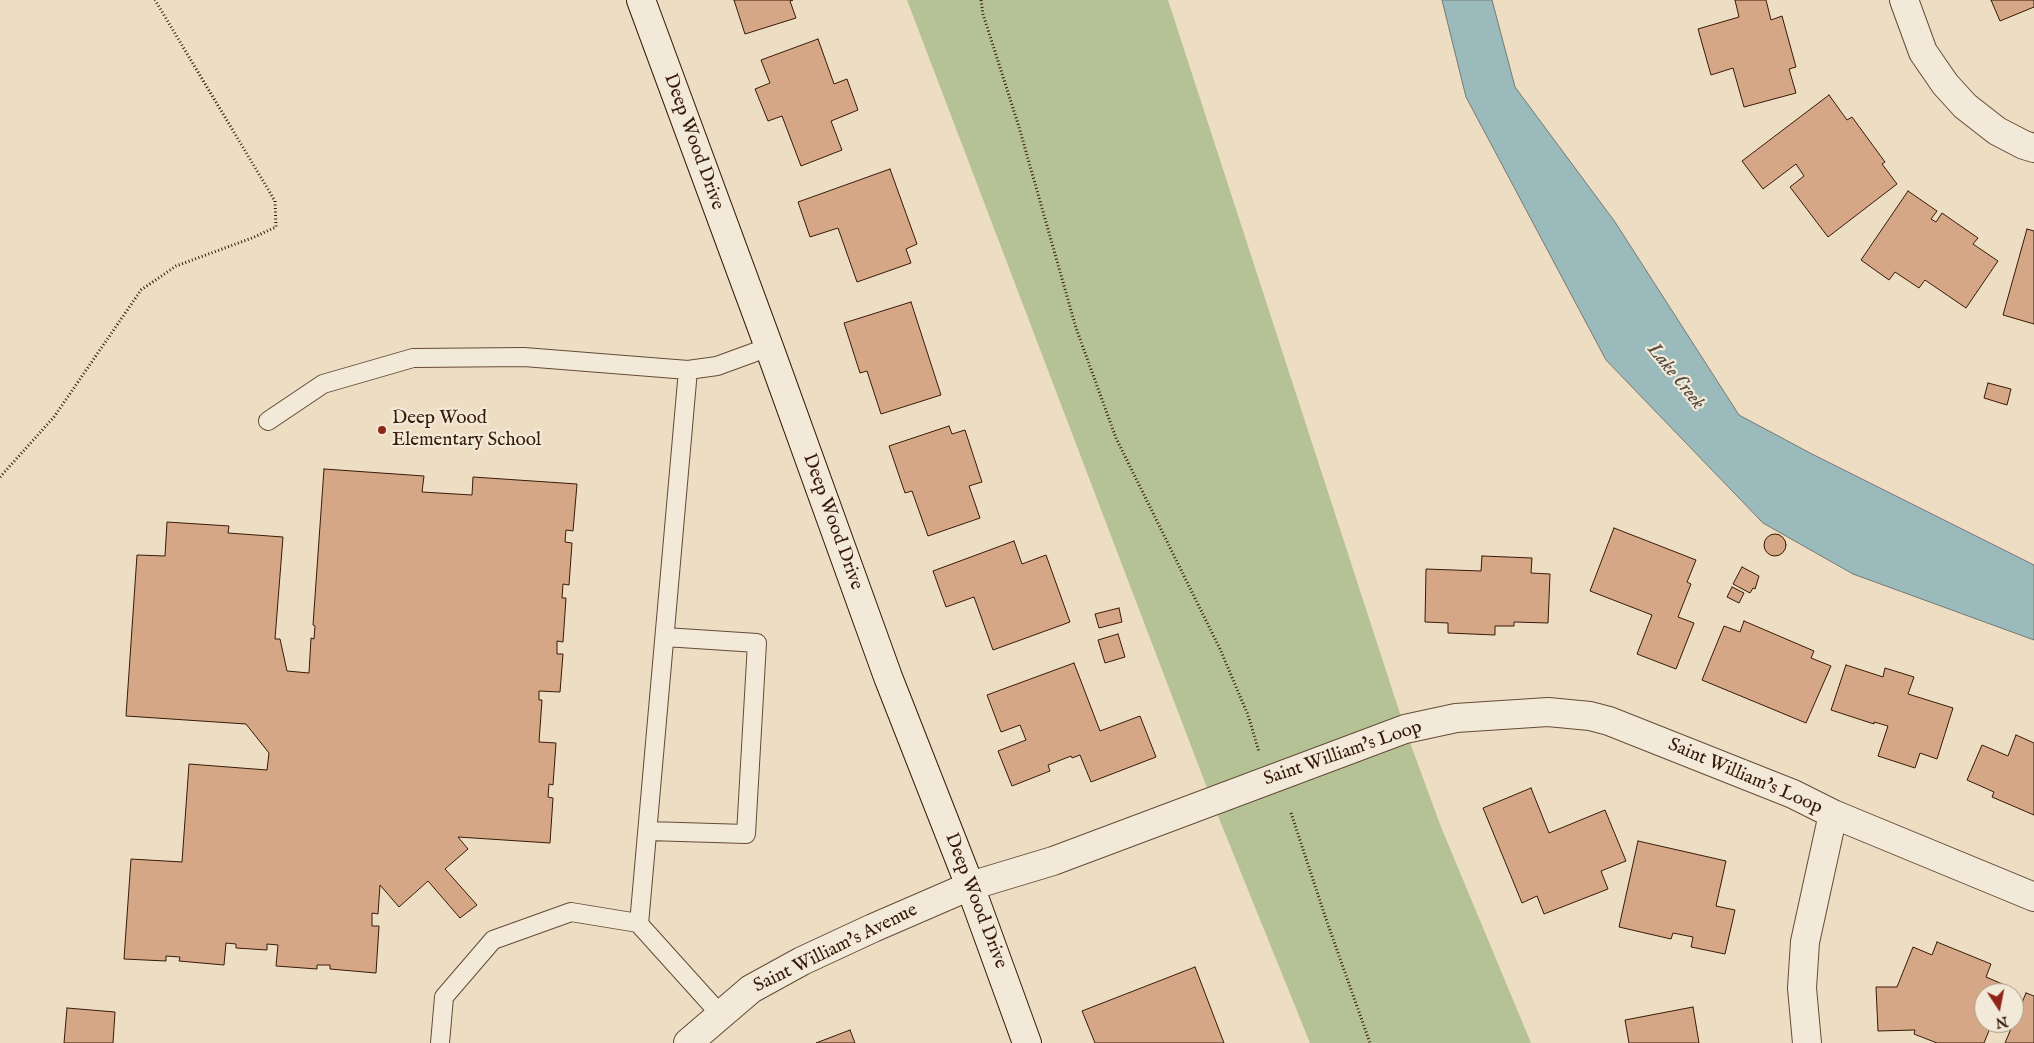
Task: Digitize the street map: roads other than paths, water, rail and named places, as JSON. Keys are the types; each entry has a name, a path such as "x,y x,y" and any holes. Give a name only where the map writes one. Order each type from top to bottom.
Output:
{"street":[{"name":"Deep Wood Drive","path":"640,0 769,347 888,677 970,886 1027,1043"},
{"path":"1904,0 1924,52 1945,84 1965,106 1997,131 2034,148"},
{"name":"Saint William's Loop","path":"970,886 1053,861 1405,729 1456,718 1548,712 1590,716 1610,721 1793,794 1833,814 2034,897"},
{"name":"Saint William's Loop","path":"1808,1043 1802,988 1805,942 1833,814"},
{"name":"Saint William's Avenue","path":"688,1043 751,989 802,961 970,886"}],"lane":[{"path":"268,421 323,384 413,358 524,356 688,370 717,366 769,347"},
{"path":"639,924 688,370"},
{"path":"648,832 746,834 757,644 665,637"},
{"path":"440,1043 444,998 493,940 571,912 639,924 720,1014"}],"water":[{"name":"Lake Creek","path":"1442,0 1492,0 1515,87 1615,222 1739,415 1812,454 2034,565 2034,640 1853,574 1763,523 1606,360 1466,97"}],"place":[{"name":"Deep Wood Elementary School","path":"382,430"}]}
